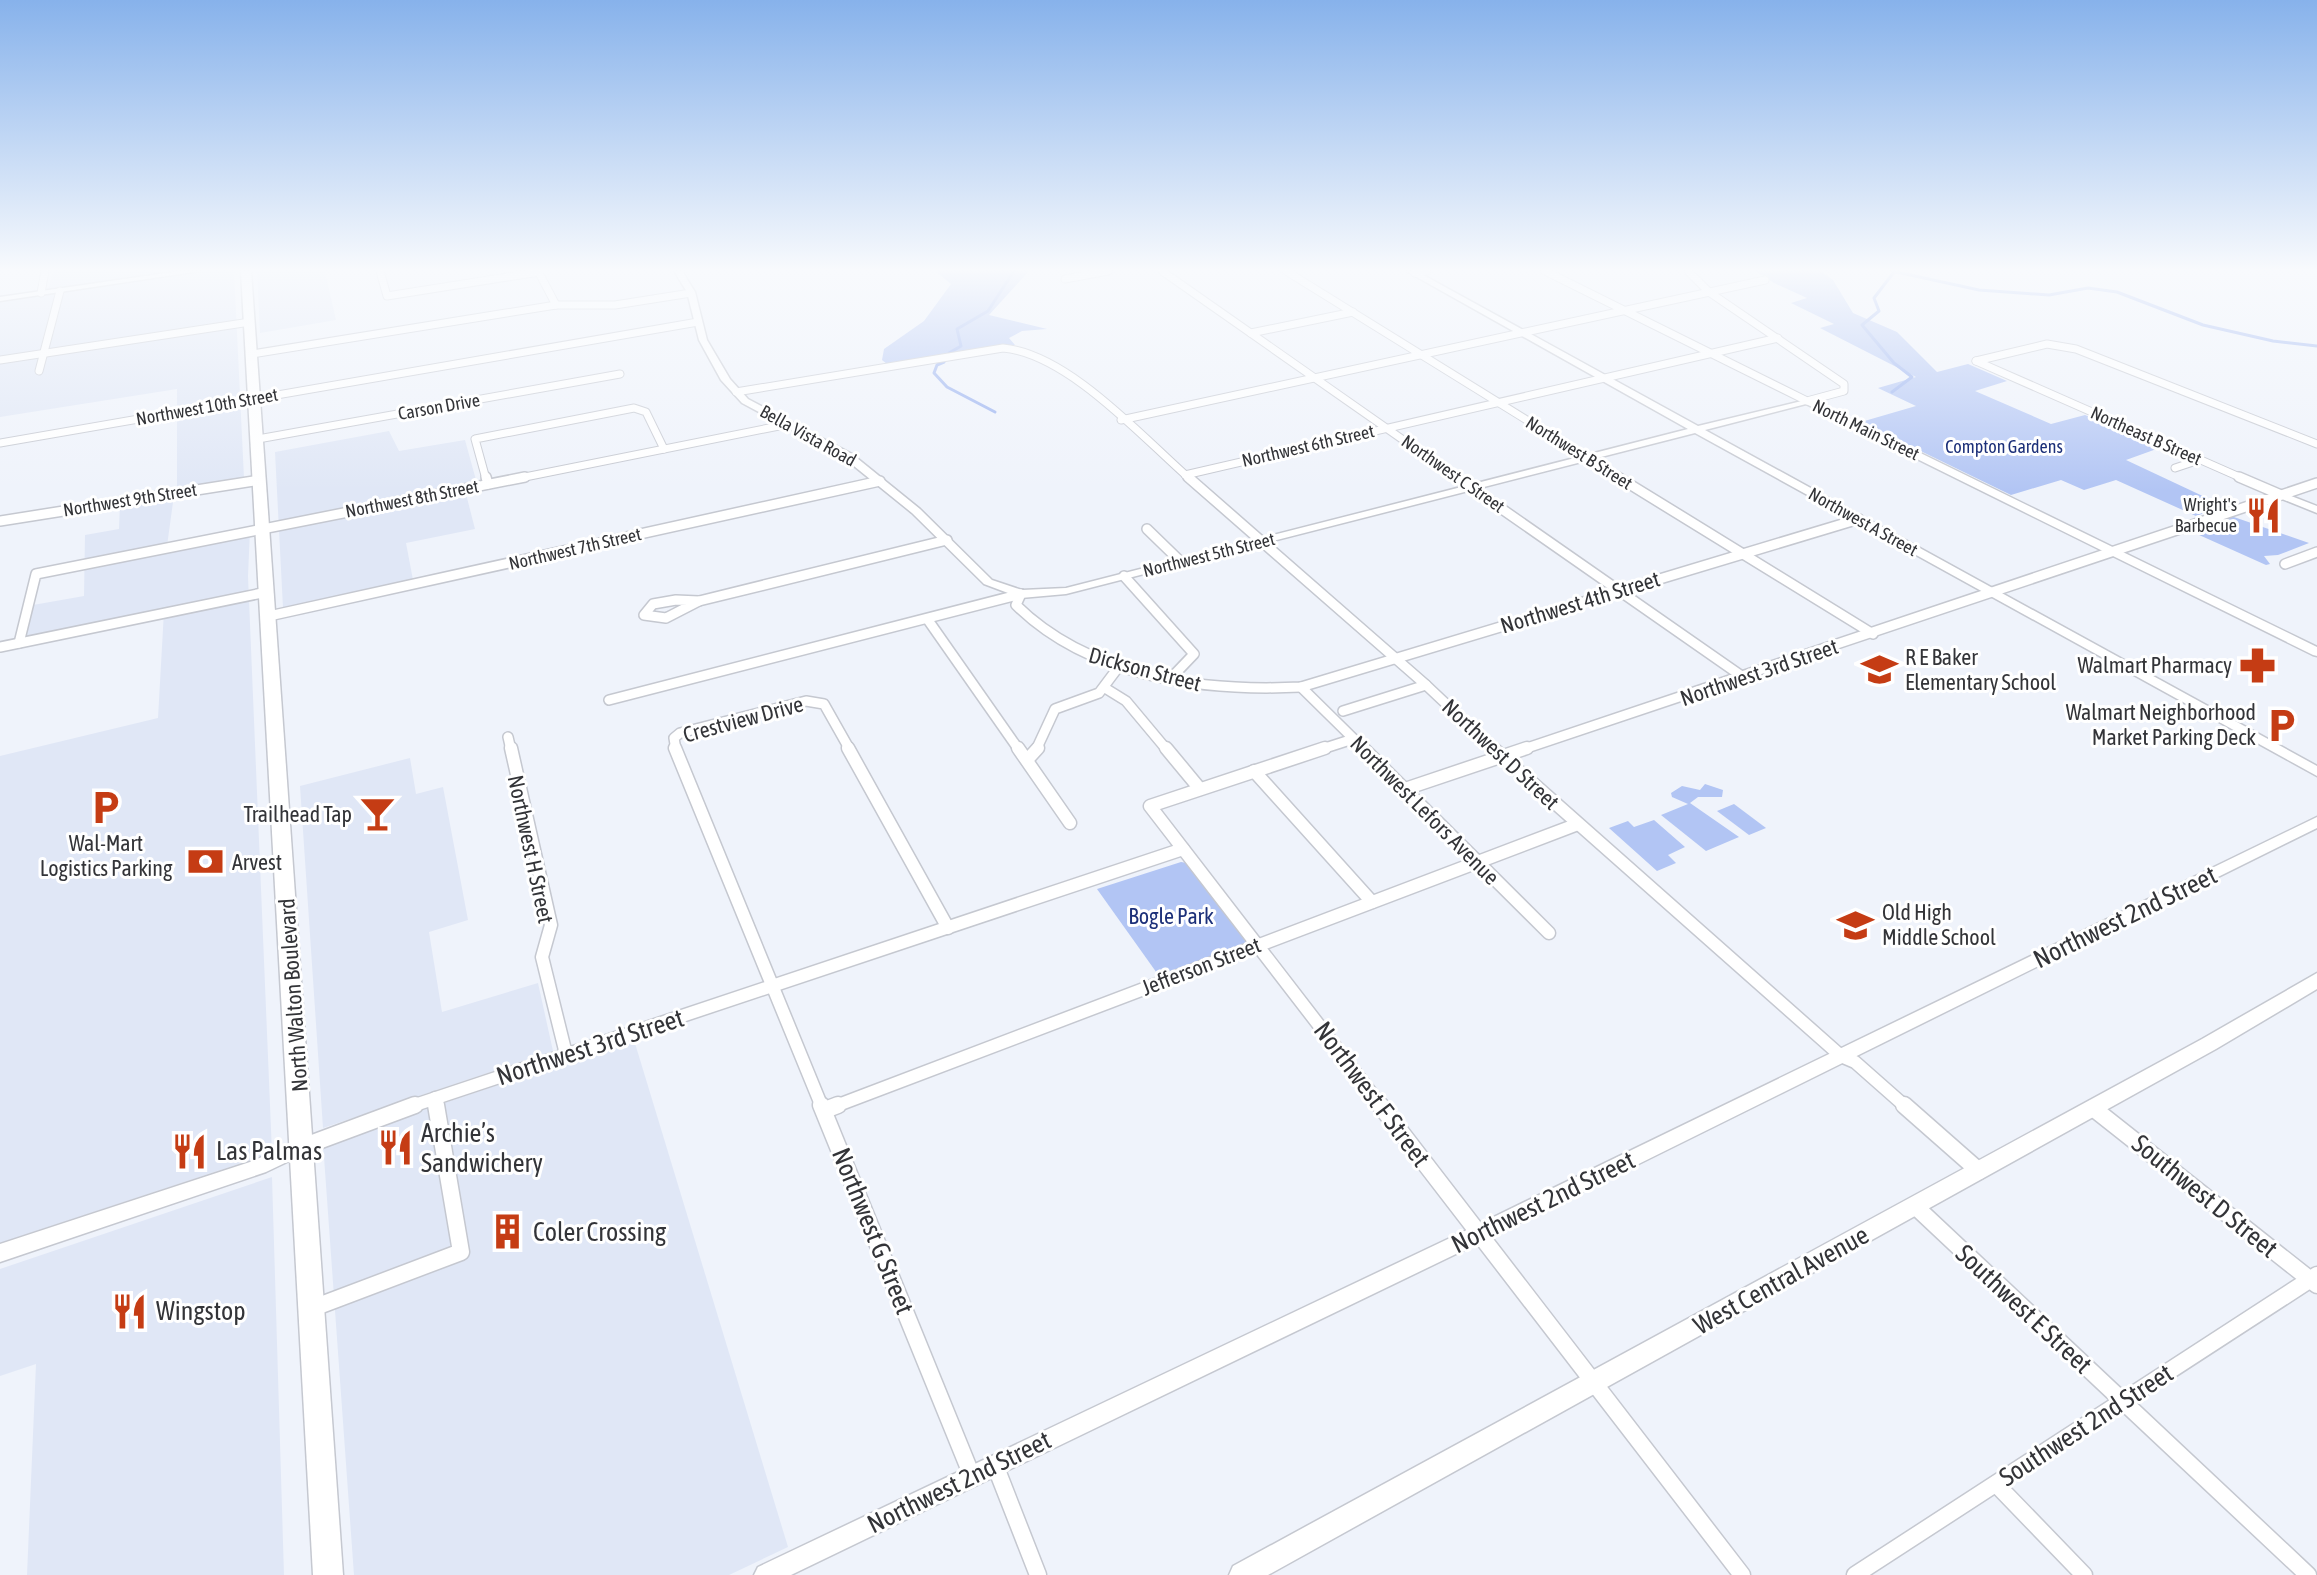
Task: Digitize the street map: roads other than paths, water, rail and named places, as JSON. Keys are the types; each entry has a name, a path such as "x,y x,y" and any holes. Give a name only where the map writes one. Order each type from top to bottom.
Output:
{"main road":[{"name":"North Walton Boulevard","path":"251,344 328,1575"},
{"name":"West Central Avenue","path":"1242,1575 2093,1108 2317,980"}],"street":[{"path":"39,371 46,344"},
{"path":"0,360 105,344"},
{"path":"252,354 311,344"},
{"name":"Northwest 10th Street","path":"0,443 569,344"},
{"name":"Bella Vista Road","path":"706,344 736,392 758,409 848,456 947,540 988,582 1021,594"},
{"name":"Northwest C Street","path":"1268,344 1743,677"},
{"name":"Northwest B Street","path":"1406,344 1873,634"},
{"path":"1121,420 1467,344"},
{"name":"Northwest A Street","path":"1543,344 2317,772"},
{"name":"North Main Street","path":"1694,344 2317,652"},
{"name":"Northwest 6th Street","path":"1185,475 1749,344"},
{"path":"1787,344 1844,384 1844,391 1807,401"},
{"name":"Northeast B Street","path":"2317,444 2060,345 2031,347 1976,361 2317,510"},
{"name":"Northwest D Street","path":"736,392 1017,349 1072,375 1426,685 1503,758 1841,1056 1855,1062 1979,1171"},
{"name":"Carson Drive","path":"258,439 620,374"},
{"name":"Northwest 5th Street","path":"609,700 1021,594 1066,591 1807,401"},
{"path":"488,484 475,439 634,408 646,412 664,449"},
{"name":"Northwest 8th Street","path":"19,643 36,574 789,424"},
{"path":"2175,468 2199,460"},
{"name":"Northwest 9th Street","path":"0,521 260,480"},
{"name":"Northwest 7th Street","path":"269,616 880,481"},
{"name":"Northwest 3rd Street","path":"1405,789 2317,483"},
{"name":"Northwest 4th Street","path":"1301,687 1859,519"},
{"path":"1147,529 1181,562"},
{"path":"699,601 663,619 655,620 644,615 650,606 659,602 699,601 947,540"},
{"path":"2285,564 2317,552"},
{"path":"1124,576 1194,654 1172,677"},
{"path":"0,647 267,592"},
{"name":"Dickson Street","path":"1021,594 1016,605 1041,631 1057,641 1120,665 1226,689 1266,691 1301,687"},
{"path":"928,620 1070,823"},
{"path":"1027,760 1039,747 1055,709 1105,688 1120,665"},
{"path":"1343,711 1426,685"},
{"name":"Northwest Lefors Avenue","path":"1301,687 1549,933"},
{"path":"1105,688 1126,701 1200,789 1353,739"},
{"name":"Crestview Drive","path":"773,986 674,745 674,738 680,733 806,701 824,704 948,928"},
{"name":"Northwest H Street","path":"508,737 551,925 542,957 566,1054"},
{"path":"1254,771 1372,902"},
{"name":"Northwest F Street","path":"1200,789 1150,806 1742,1575"},
{"name":"Northwest 2nd Street","path":"766,1575 1478,1234 2317,822"},
{"name":"Jefferson Street","path":"825,1110 1578,824"},
{"name":"Northwest 3rd Street","path":"0,1253 259,1167 338,1130 1183,849"},
{"name":"Northwest G Street","path":"773,986 972,1476"},
{"path":"313,1308 461,1252 435,1098"},
{"name":"Southwest D Street","path":"2093,1108 2315,1280"},
{"name":"Southwest E Street","path":"1915,1206 2308,1575"},
{"name":"Southwest 2nd Street","path":"1855,1575 2315,1280"},
{"path":"995,1465 1038,1575"},
{"path":"1996,1484 2084,1575"}],"waterway":[{"path":"949,353 961,344"},
{"path":"1878,344 1894,363 1912,377 1892,392"},
{"path":"2304,344 2317,346"},
{"path":"944,362 937,365 934,373 947,387 995,412"}],"place":[{"name":"Wright's Barbecue","path":"2263,515"},
{"name":"Walmart Pharmacy","path":"2258,665"},
{"name":"R E Baker Elementary School","path":"1879,670"},
{"name":"Walmart Neighborhood Market Parking Deck","path":"2282,725"},
{"name":"Wal-Mart Logistics Parking","path":"106,807"},
{"name":"Trailhead Tap","path":"378,814"},
{"name":"Arvest","path":"206,862"},
{"name":"Old High Middle School","path":"1856,925"},
{"name":"Archie’s Sandwichery","path":"395,1148"},
{"name":"Las Palmas","path":"190,1151"},
{"name":"Coler Crossing","path":"507,1232"},
{"name":"Wingstop","path":"130,1311"}],"park label":[{"name":"Compton Gardens","path":"2004,447"},
{"name":"Bogle Park","path":"1171,916"}]}
